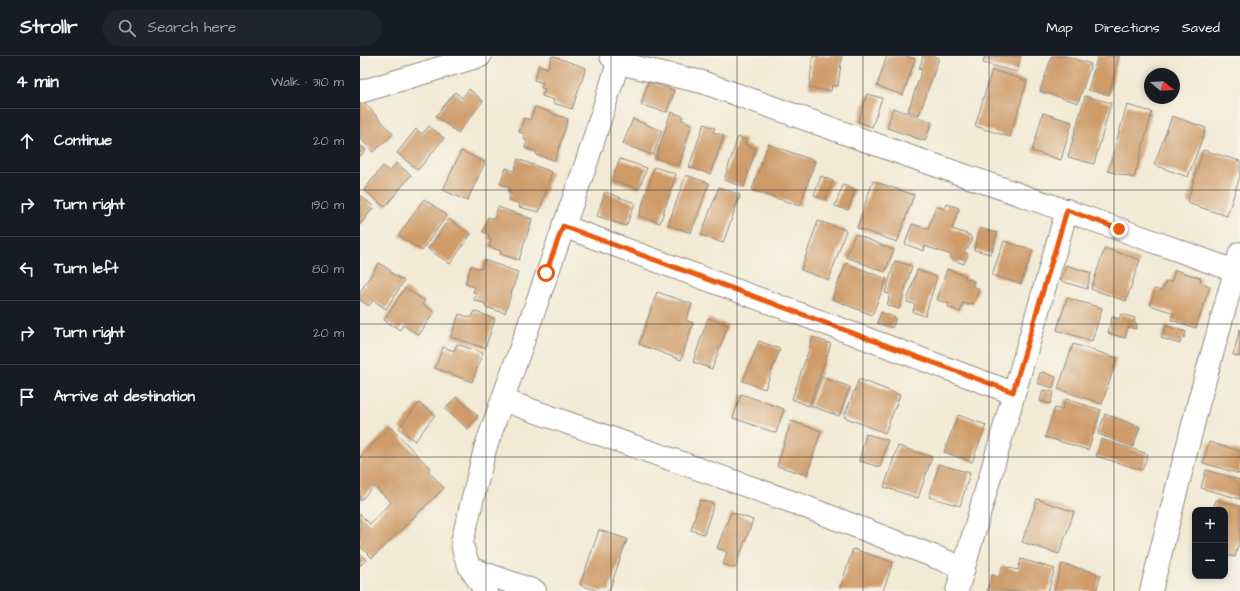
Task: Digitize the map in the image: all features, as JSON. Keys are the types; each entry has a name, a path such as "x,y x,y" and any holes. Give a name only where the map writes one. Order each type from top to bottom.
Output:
{"street":[{"path":"360,92 480,56"},
{"path":"486,591 470,568 463,551 462,542 485,449 587,161 615,60 702,82 900,153 1067,210 1238,262 1200,401 1151,591"},
{"path":"957,591 1013,392 1067,210"},
{"path":"563,226 1013,392"},
{"path":"503,400 798,504 964,568"},
{"path":"470,568 535,591"}],"building":[{"path":"552,56 586,68 572,109 553,103 554,100 542,96 545,89 541,88 543,83 534,80 539,65 548,68"},
{"path":"813,56 842,56 838,86 832,85 831,91 809,88"},
{"path":"887,56 906,56 915,59 903,95 877,86"},
{"path":"923,56 933,56 939,58 919,115 908,111 922,70 919,69"},
{"path":"985,56 1021,56 1017,72 983,63"},
{"path":"1052,56 1065,56 1091,64 1078,103 1040,91"},
{"path":"1098,56 1119,56 1109,95 1088,90"},
{"path":"992,70 1027,81 1010,137 975,126"},
{"path":"648,82 674,90 667,112 641,105"},
{"path":"469,89 483,101 458,133 436,116 455,92 462,98"},
{"path":"867,94 882,98 872,127 858,122"},
{"path":"1085,96 1111,103 1094,164 1068,157"},
{"path":"362,100 393,134 373,152 360,138 360,101"},
{"path":"1127,105 1152,112 1134,178 1108,171"},
{"path":"535,107 568,119 555,160 536,155 537,152 525,148 527,141 524,139 525,134 519,132 524,118 530,120"},
{"path":"893,108 932,122 925,141 887,128"},
{"path":"671,112 683,116 682,120 692,124 679,166 656,158"},
{"path":"1043,113 1072,122 1061,160 1032,151"},
{"path":"1172,116 1206,128 1188,177 1154,165"},
{"path":"633,119 662,131 653,155 623,144"},
{"path":"704,124 715,128 713,132 724,136 710,174 689,167"},
{"path":"429,126 444,138 418,170 397,153 416,129 422,134"},
{"path":"738,137 746,140 745,145 756,149 744,187 724,180"},
{"path":"768,144 815,161 800,206 752,190"},
{"path":"360,145 366,150 360,157"},
{"path":"1203,150 1240,161 1240,176 1227,216 1187,203"},
{"path":"461,151 485,162 467,201 443,190"},
{"path":"518,159 552,172 539,212 519,207 520,204 508,200 511,193 508,192 509,187 500,184 506,168 514,171"},
{"path":"620,159 647,168 639,189 612,180"},
{"path":"396,163 411,175 385,207 364,190 383,166 390,172"},
{"path":"654,167 676,174 660,223 639,216"},
{"path":"686,175 709,183 691,233 668,225"},
{"path":"821,176 833,181 825,200 814,195"},
{"path":"873,181 914,195 897,242 857,228"},
{"path":"843,185 855,190 848,210 835,206"},
{"path":"719,187 740,195 723,243 701,235"},
{"path":"605,192 635,203 626,226 597,216"},
{"path":"360,195 374,207 360,225"},
{"path":"424,199 447,215 422,251 399,235"},
{"path":"947,204 959,208 952,229 970,235 972,240 967,249 964,250 968,255 964,264 950,259 951,255 925,246 924,251 905,244 912,224 928,229 936,206 945,209"},
{"path":"498,207 532,219 519,260 500,254 501,251 489,247 491,240 488,239 489,234 483,232 488,217 494,219"},
{"path":"449,219 471,234 450,264 428,249"},
{"path":"818,221 846,230 829,280 801,270"},
{"path":"980,228 997,233 991,254 974,250"},
{"path":"855,234 894,250 885,272 846,257"},
{"path":"1004,241 1033,250 1021,284 992,275"},
{"path":"1105,248 1140,260 1126,301 1091,289"},
{"path":"484,260 518,272 505,313 485,307 486,304 474,300 477,293 473,292 475,287 465,284 471,266 481,269"},
{"path":"895,261 912,266 899,309 887,305 890,294 885,293"},
{"path":"379,263 404,281 386,309 373,300 369,306 360,300 360,292"},
{"path":"846,263 887,279 872,315 832,299"},
{"path":"1066,265 1091,273 1087,289 1061,281"},
{"path":"947,269 966,276 965,278 974,281 972,286 979,289 973,304 970,303 969,305 963,303 960,312 948,307 949,304 937,300"},
{"path":"917,270 937,277 925,316 913,312 915,304 907,302"},
{"path":"1175,270 1201,278 1200,283 1210,286 1196,328 1171,320 1174,313 1150,305 1155,289 1162,291 1166,281 1171,282"},
{"path":"405,288 425,301 422,304 434,312 419,335 403,325 400,330 384,320"},
{"path":"657,292 692,304 686,320 693,323 681,360 639,344"},
{"path":"1067,298 1102,308 1092,341 1057,330"},
{"path":"474,311 495,319 485,348 451,337 459,314 472,318"},
{"path":"881,312 896,318 892,328 877,323"},
{"path":"1121,314 1135,318 1134,323 1137,324 1136,329 1128,327 1125,338 1108,333 1112,317 1119,319"},
{"path":"708,318 728,325 712,369 693,362"},
{"path":"1166,326 1186,332 1184,338 1181,338 1180,344 1161,338"},
{"path":"1240,329 1240,357 1233,355"},
{"path":"813,337 831,344 809,406 792,399"},
{"path":"759,341 780,349 765,389 743,381"},
{"path":"457,344 483,353 472,382 435,368 443,347 454,351"},
{"path":"1073,344 1117,358 1102,404 1058,389"},
{"path":"1042,372 1056,377 1053,388 1037,383 1040,373"},
{"path":"822,377 850,387 839,416 811,406"},
{"path":"859,379 900,395 885,433 844,417"},
{"path":"1043,390 1054,392 1050,404 1040,401"},
{"path":"741,394 784,409 776,433 733,418"},
{"path":"456,397 478,416 468,429 445,409"},
{"path":"1066,399 1101,410 1088,450 1045,437 1055,408 1062,410"},
{"path":"419,403 435,415 415,441 399,428"},
{"path":"1105,414 1140,427 1133,447 1098,434"},
{"path":"958,415 986,425 972,462 944,452"},
{"path":"791,421 821,431 807,475 777,466"},
{"path":"390,427 430,468 428,471 444,488 372,558 360,546 360,514 370,524 391,502 374,486 360,501 360,457"},
{"path":"866,434 888,440 880,467 859,461"},
{"path":"1101,439 1148,454 1142,470 1096,456"},
{"path":"1209,442 1240,451 1240,474 1203,463"},
{"path":"898,446 932,457 918,498 884,487"},
{"path":"939,464 970,473 960,506 929,497"},
{"path":"1206,470 1240,480 1240,499 1201,488"},
{"path":"1037,499 1074,512 1059,554 1022,542"},
{"path":"700,500 714,504 704,534 691,530"},
{"path":"1216,500 1240,506 1240,538 1235,557 1228,556 1228,507 1214,507"},
{"path":"731,512 753,520 735,568 723,564 727,552 717,548"},
{"path":"599,530 627,539 609,591 599,591 580,585"},
{"path":"853,549 893,562 883,591 839,591"},
{"path":"360,554 366,560 360,566"},
{"path":"1021,559 1055,569 1048,591 987,591 992,575 999,577 1002,566 1018,570"},
{"path":"1062,564 1097,573 1096,575 1101,575 1096,591 1054,591"}],"route":[{"path":"546,273 563,226 1013,392 1067,210 1119,229"}]}
